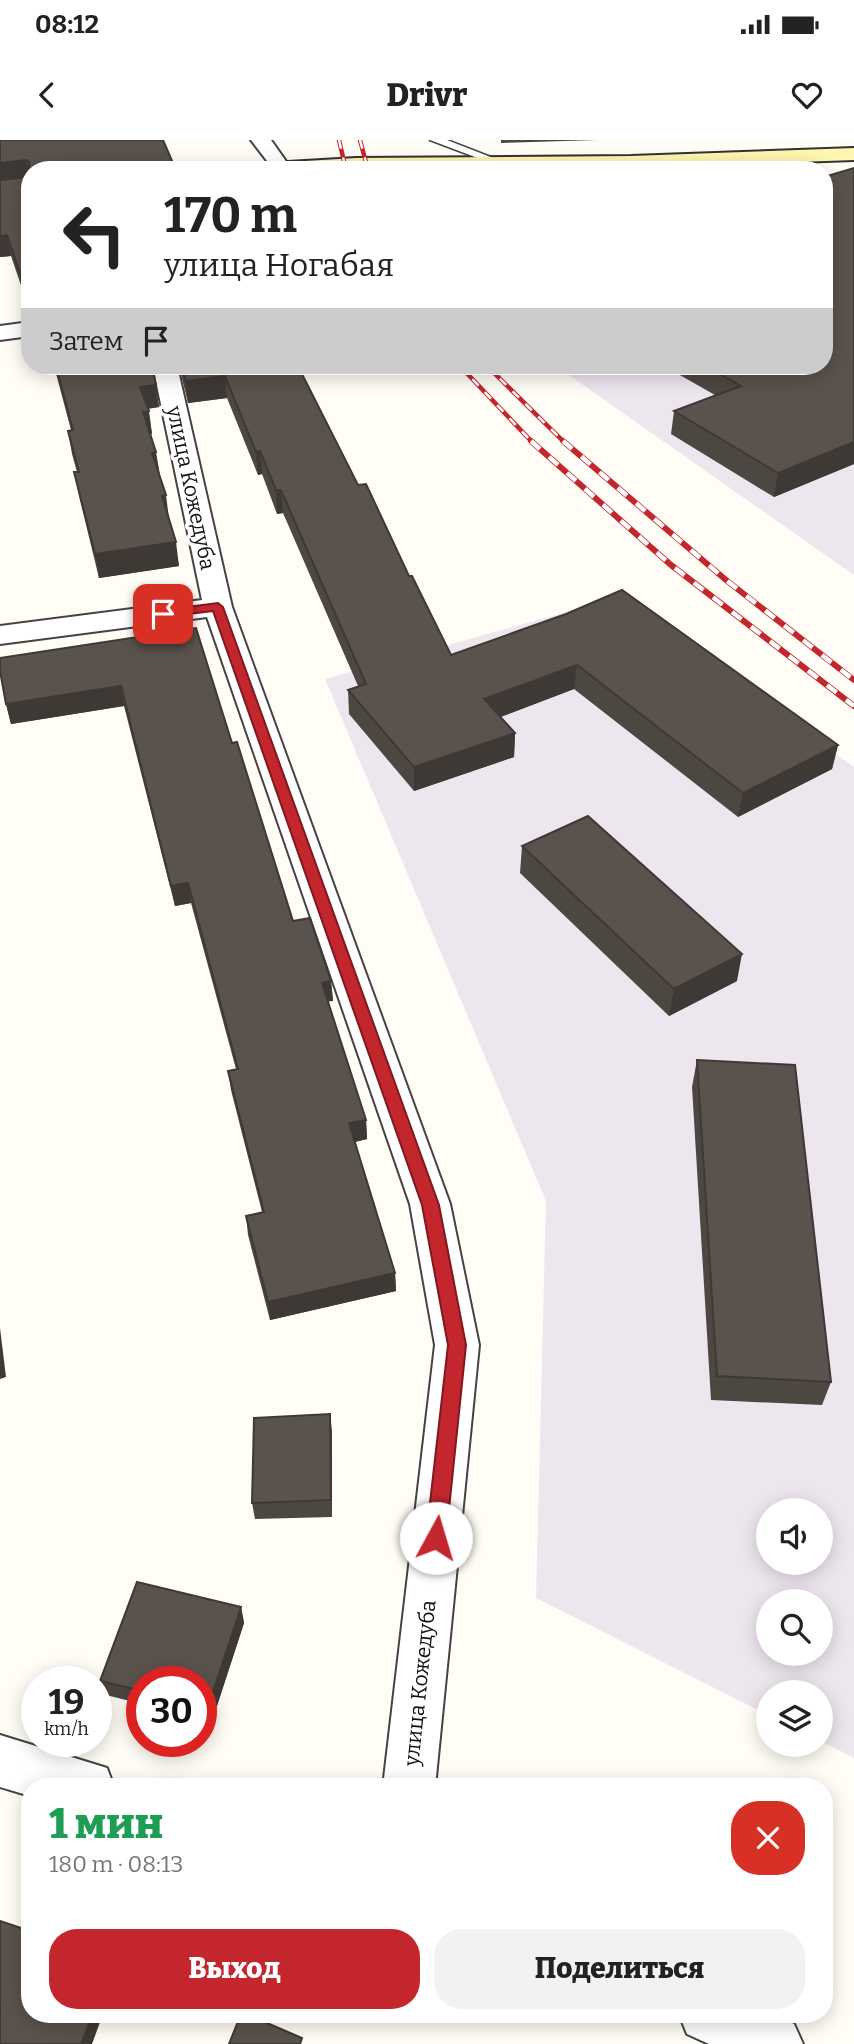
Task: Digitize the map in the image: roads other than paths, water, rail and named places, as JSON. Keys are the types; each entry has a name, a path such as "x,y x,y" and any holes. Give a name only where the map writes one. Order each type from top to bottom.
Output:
{"street":[{"path":"261,140 278,161"},
{"path":"663,161 854,155"},
{"path":"0,333 21,330"},
{"name":"улица Кожедуба","path":"166,375 218,607 430,1205 457,1345 410,1778"},
{"path":"0,635 218,607"},
{"path":"0,1761 58,1778"},
{"path":"727,2023 774,2044"}],"lane":[{"path":"436,140 494,161"}],"railway":[{"path":"339,140 344,161"},
{"path":"360,140 366,161"},
{"path":"469,375 532,442"},
{"path":"496,375 565,443"},
{"path":"563,441 726,580 854,680"},
{"path":"532,442 671,565 854,706"}]}
